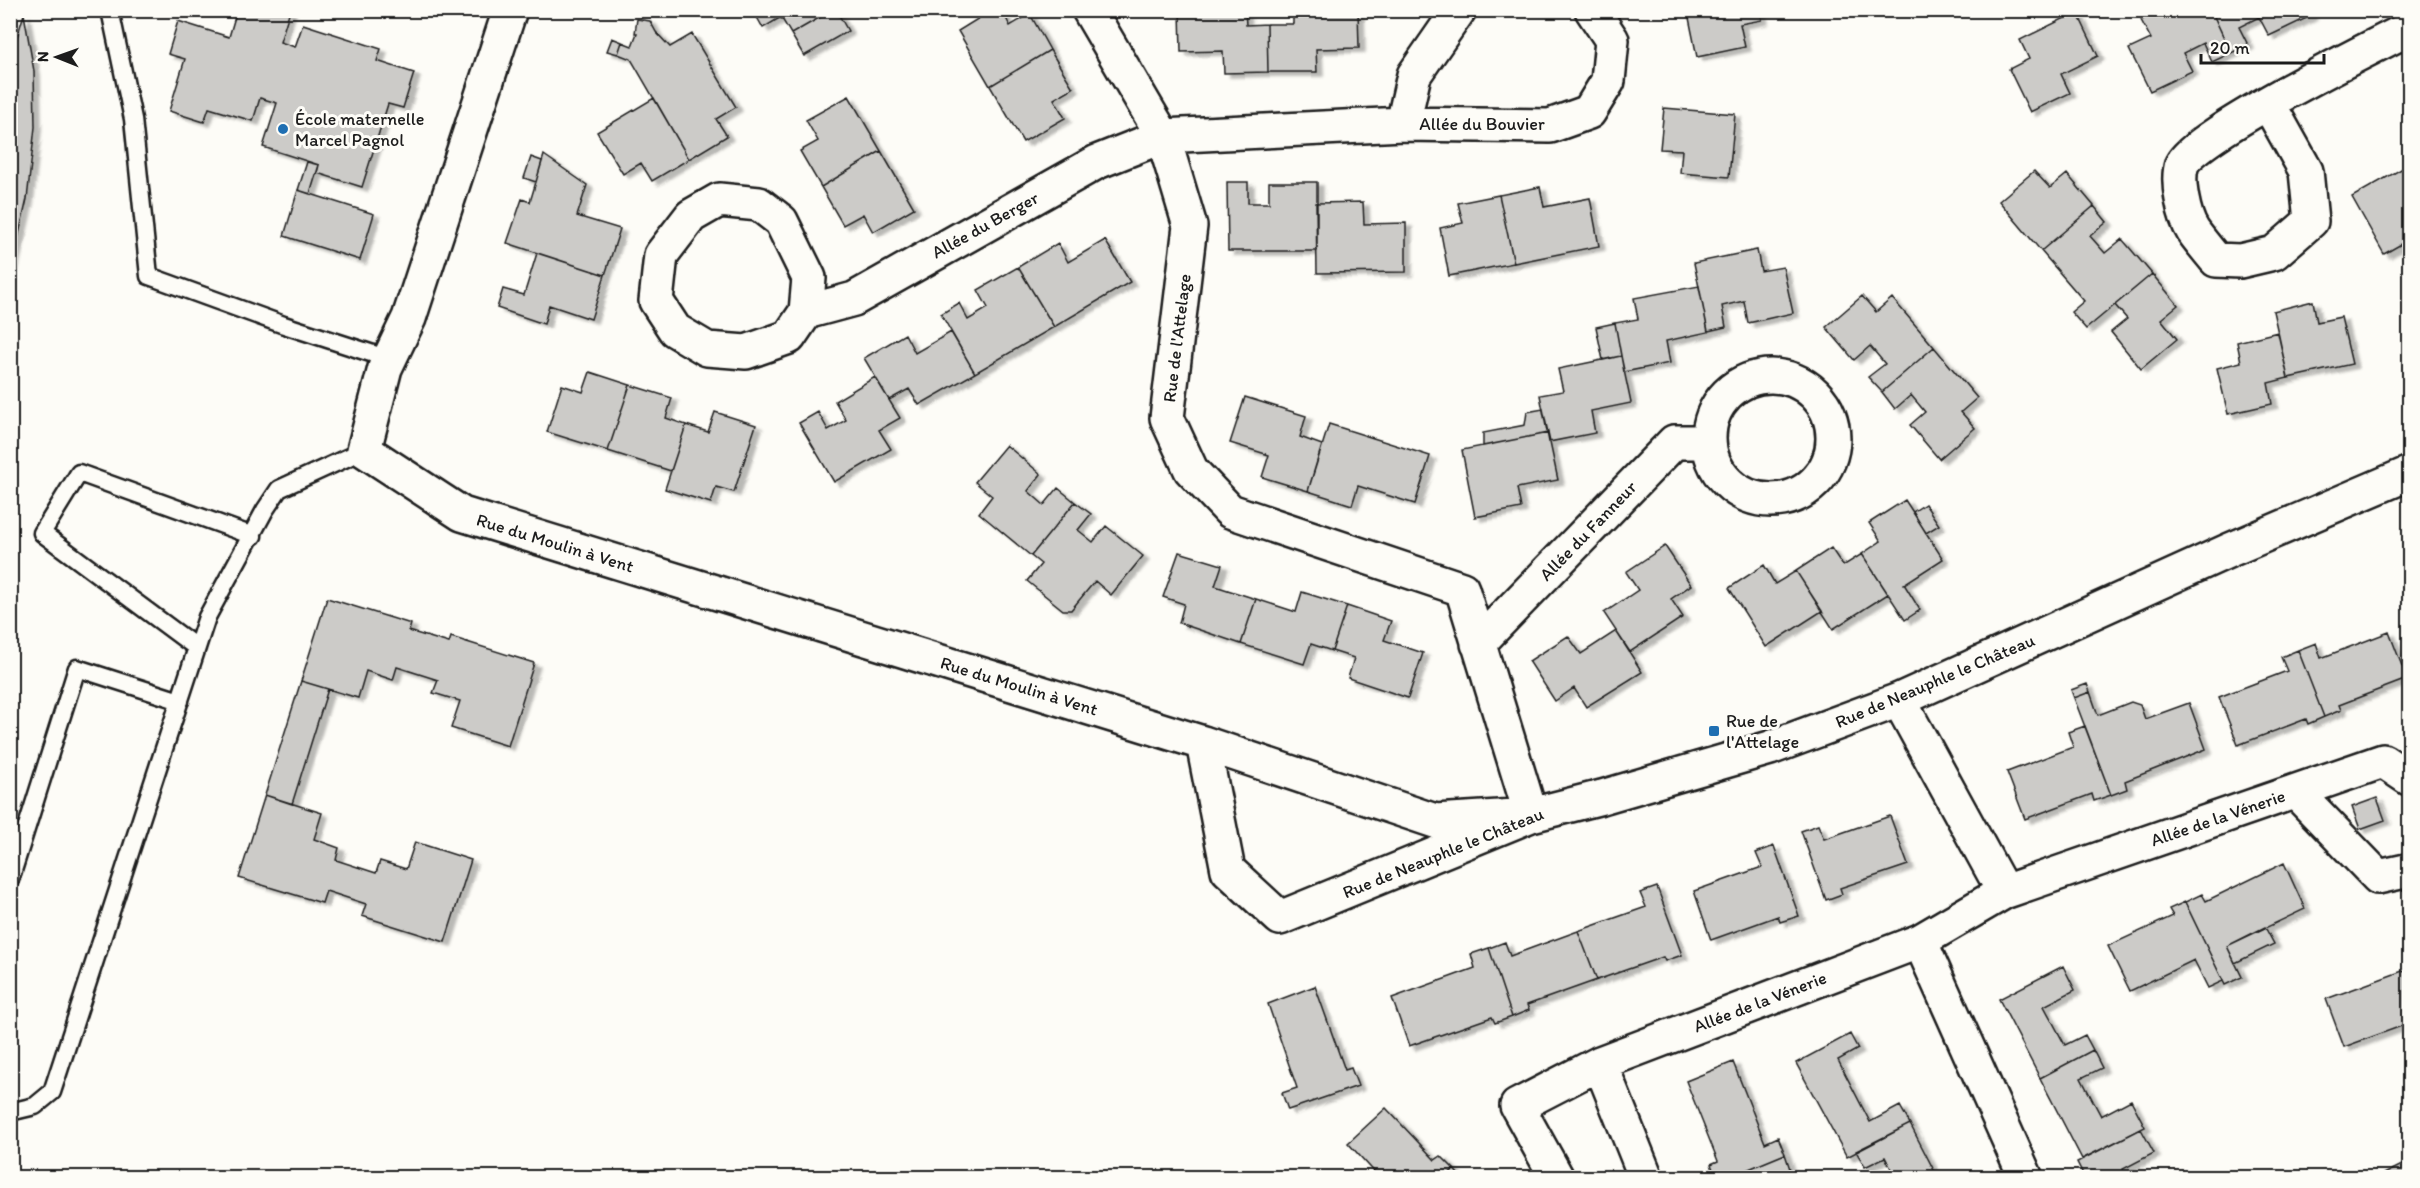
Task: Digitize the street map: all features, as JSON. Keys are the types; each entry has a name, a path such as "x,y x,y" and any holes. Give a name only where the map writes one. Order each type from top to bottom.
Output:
{"street":[{"path":"364,450 389,359 409,318 510,10"},
{"name":"Rue de l'Attelage","path":"1089,10 1163,136 1190,226 1167,418 1191,470 1230,511 1462,589 1531,815"},
{"name":"Allée du Bouvier","path":"1403,124 1414,75 1459,10"},
{"name":"Allée du Bouvier","path":"1163,136 1403,124 1550,126 1589,112 1608,81 1612,40 1592,10"},
{"path":"2268,103 2306,171 2311,221 2274,253 2240,261 2216,260 2192,229 2179,190 2182,164 2202,145 2268,103 2409,26 2400,10"},
{"name":"Allée du Berger","path":"806,312 854,299 1097,162 1163,136"},
{"path":"719,200 759,204 781,221 809,278 806,312 789,337 746,352 707,349 675,330 656,301 661,255 691,216 719,200"},
{"name":"Allée du Fanneur","path":"1478,644 1674,442 1708,442"},
{"name":"Rue du Moulin à Vent","path":"364,450 462,514 1203,743 1435,821 1531,815"},
{"name":"Rue de Neauphle le Château","path":"1203,743 1228,870 1280,918 1531,815 1602,797 1770,748 1899,700 2230,550 2409,473"},
{"path":"1899,700 2004,892"},
{"name":"Allée de la Vénerie","path":"1557,1178 1517,1106 1600,1063 1920,941 2004,892 2384,761 2409,779"},
{"name":"Allée de la Vénerie","path":"2296,792 2378,877 2409,870"},
{"path":"1920,941 2026,1178"},
{"path":"1600,1063 1646,1178"}],"lane":[{"path":"110,10 133,119 149,276 284,325 389,359"},
{"path":"10,1112 35,1106 52,1092 207,617 279,489 364,450"},
{"path":"197,648 42,533 79,473 253,536"},
{"path":"10,880 77,668 180,702"}],"building":[{"path":"237,10 290,10 280,42 295,47 303,24 381,49 377,61 414,73 403,108 388,104 362,187 317,173 319,165 263,147 277,103 260,98 253,121 209,108 204,122 169,111 185,59 168,54 178,21 229,37"},
{"path":"753,10 833,10 791,34 781,17 763,28"},
{"path":"836,10 848,31 804,56 791,34"},
{"path":"992,10 1002,10 1010,26 1030,14 1050,50 990,86 958,31"},
{"path":"1180,10 1245,10 1246,25 1267,24 1268,72 1224,73 1223,51 1181,52"},
{"path":"1293,10 1358,10 1359,48 1316,49 1317,72 1268,72 1267,24 1293,24"},
{"path":"1697,10 1760,10 1762,20 1740,24 1745,47 1697,57 1688,13"},
{"path":"2161,10 2211,10 2231,53 2212,62 2203,43 2183,53 2192,71 2150,91 2129,49 2151,39 2141,20"},
{"path":"2211,10 2308,10 2311,16 2269,36 2259,17 2239,27 2248,45 2231,53"},
{"path":"2077,12 2098,56 2061,74 2070,93 2030,112 2009,69 2029,59 2020,40"},
{"path":"24,14 34,71 35,127 27,199 10,273 10,60"},
{"path":"637,19 650,21 656,32 670,47 692,34 736,107 716,119 727,136 689,159 631,59 618,54 622,42 632,46 637,33 635,33"},
{"path":"612,38 622,42 618,54 607,51"},
{"path":"1050,50 1073,88 1054,99 1065,118 1023,142 990,86"},
{"path":"849,96 881,151 821,187 800,151 818,141 806,120"},
{"path":"654,98 689,159 652,181 641,163 623,174 597,132"},
{"path":"1664,108 1735,114 1729,177 1680,173 1682,150 1660,149"},
{"path":"881,151 914,208 873,232 863,214 843,225 821,187"},
{"path":"544,155 587,185 577,216 620,229 605,275 507,243 522,199 530,202"},
{"path":"531,157 542,161 536,182 524,178"},
{"path":"307,162 319,165 310,194 298,190"},
{"path":"2410,164 2410,186 2403,190 2410,201 2410,254 2403,243 2384,254 2352,197"},
{"path":"2034,171 2050,188 2067,174 2094,206 2041,251 1999,201"},
{"path":"1227,182 1248,182 1248,203 1269,203 1269,182 1317,182 1317,251 1228,251"},
{"path":"1540,187 1544,207 1590,198 1599,246 1514,263 1499,195"},
{"path":"298,190 374,214 360,260 284,236"},
{"path":"1499,195 1514,263 1449,276 1440,228 1463,223 1458,203"},
{"path":"1363,202 1364,224 1406,223 1406,272 1317,273 1316,203"},
{"path":"2094,206 2107,222 2090,236 2105,253 2122,239 2152,274 2086,329 2071,312 2084,301 2041,251"},
{"path":"1105,240 1130,282 1054,327 1018,267 1058,243 1068,262"},
{"path":"1757,250 1761,271 1783,267 1793,313 1748,323 1744,301 1722,306 1726,327 1708,331 1694,263"},
{"path":"537,253 605,275 591,319 549,305 544,324 497,308 503,289 524,295"},
{"path":"1018,267 1054,327 975,373 941,314 959,303 968,320 988,308 978,290"},
{"path":"2152,274 2178,305 2161,319 2177,339 2141,369 2111,332 2127,319 2115,305"},
{"path":"1699,286 1708,332 1666,341 1670,363 1624,372 1615,323 1638,319 1634,298"},
{"path":"1862,296 1876,312 1892,298 1934,347 1882,392 1868,377 1885,364 1870,346 1854,360 1826,327"},
{"path":"2313,301 2317,322 2341,317 2352,364 2288,378 2273,311"},
{"path":"1615,323 1621,356 1603,360 1596,327"},
{"path":"951,332 975,373 919,405 909,389 889,400 864,358 905,334 915,353"},
{"path":"2278,332 2288,378 2268,383 2272,404 2228,414 2217,368 2241,362 2237,342"},
{"path":"1934,347 1977,398 1961,412 1975,428 1939,459 1910,425 1925,412 1911,395 1895,409 1882,392"},
{"path":"1621,356 1631,403 1591,411 1595,433 1549,442 1540,395 1563,391 1558,369"},
{"path":"590,372 630,385 608,451 547,432 562,385 583,392"},
{"path":"875,377 900,418 879,430 891,449 834,482 799,423 818,412 828,430 846,420 835,401"},
{"path":"630,385 672,398 666,418 686,425 671,471 608,451"},
{"path":"1245,397 1306,416 1300,437 1322,445 1308,491 1262,477 1269,455 1230,443"},
{"path":"1543,409 1548,433 1483,446 1483,433 1525,425 1527,412"},
{"path":"715,412 756,425 734,492 716,487 711,503 665,489 686,425 708,432"},
{"path":"1329,424 1430,456 1415,504 1358,486 1352,505 1308,491"},
{"path":"1548,433 1558,480 1517,488 1521,508 1475,517 1462,450"},
{"path":"1006,445 1041,474 1028,491 1044,505 1058,488 1075,502 1031,556 979,513 992,496 975,482"},
{"path":"1905,500 1943,559 1904,584 1920,610 1905,620 1862,554 1881,541 1869,523"},
{"path":"1075,502 1091,514 1078,530 1093,542 1106,526 1143,556 1111,595 1095,581 1071,610 1063,610 1027,581 1041,564 1031,556"},
{"path":"1925,504 1939,525 1926,533 1913,512"},
{"path":"1665,546 1691,585 1671,599 1683,617 1630,652 1604,613 1638,590 1626,572"},
{"path":"1831,548 1843,566 1862,554 1888,594 1833,629 1796,571"},
{"path":"1179,552 1222,565 1215,586 1256,599 1241,644 1179,623 1184,604 1163,597"},
{"path":"1764,565 1775,584 1796,571 1822,611 1766,647 1729,588"},
{"path":"1302,592 1347,606 1332,651 1311,644 1304,664 1241,644 1256,599 1296,612"},
{"path":"327,598 411,624 409,631 449,643 451,637 534,663 508,746 451,728 460,701 433,693 438,680 397,667 393,680 366,671 358,698 301,681"},
{"path":"1347,606 1391,621 1384,640 1423,653 1408,698 1348,678 1354,658 1332,651"},
{"path":"1616,631 1642,672 1586,707 1574,688 1555,701 1529,661 1568,636 1581,654"},
{"path":"2389,632 2407,679 2339,705 2341,710 2324,717 2298,650 2316,643 2321,658"},
{"path":"2298,650 2324,717 2308,724 2306,719 2238,745 2219,697 2287,671 2281,657"},
{"path":"301,681 328,689 292,804 265,795"},
{"path":"2087,684 2090,692 2074,698 2071,690"},
{"path":"2090,692 2098,715 2131,702 2140,705 2145,719 2189,703 2206,749 2125,781 2127,789 2111,795 2074,698"},
{"path":"2085,726 2111,795 2094,801 2092,794 2025,819 2007,772 2073,747 2068,732"},
{"path":"265,795 322,813 314,839 339,848 336,860 376,873 380,861 406,869 415,842 471,860 445,942 362,916 366,904 326,891 322,903 239,878"},
{"path":"2377,798 2385,820 2360,829 2352,807"},
{"path":"1890,816 1908,865 1840,888 1842,894 1826,900 1801,831 1818,825 1824,839"},
{"path":"1774,846 1799,916 1780,922 1778,916 1711,940 1694,891 1762,867 1756,853"},
{"path":"2284,863 2305,909 2227,946 2242,977 2225,985 2185,902 2202,894 2206,901"},
{"path":"1657,887 1682,955 1665,961 1663,957 1597,980 1578,931 1646,907 1640,893"},
{"path":"2185,902 2223,981 2208,988 2194,960 2130,991 2108,946 2173,916 2169,909"},
{"path":"2265,927 2274,944 2235,963 2227,946"},
{"path":"1578,931 1597,980 1527,1005 1529,1010 1512,1017 1489,948 1505,942 1510,956"},
{"path":"1489,948 1512,1017 1495,1023 1492,1017 1409,1046 1392,998 1475,968 1471,954"},
{"path":"2410,961 2410,1023 2344,1047 2326,999 2408,969 2406,962"},
{"path":"2063,966 2075,990 2044,1006 2065,1045 2085,1035 2093,1050 2040,1078 1999,999"},
{"path":"1315,986 1345,1070 1351,1068 1358,1086 1288,1110 1282,1093 1297,1088 1268,1004"},
{"path":"1850,1034 1858,1049 1838,1060 1870,1122 1900,1106 1910,1124 1847,1157 1796,1063"},
{"path":"2093,1050 2102,1068 2081,1078 2101,1116 2131,1100 2145,1127 2082,1159 2040,1078"},
{"path":"1733,1062 1765,1143 1778,1137 1785,1154 1727,1178 1716,1178 1711,1164 1718,1161 1686,1081"},
{"path":"1386,1108 1435,1160 1441,1156 1454,1169 1444,1178 1380,1178 1348,1143"},
{"path":"1910,1124 1938,1178 1896,1178 1885,1157 1865,1167 1856,1151"},
{"path":"2141,1129 2154,1153 2123,1169 2127,1178 2085,1178 2077,1162"},
{"path":"1785,1154 1791,1172 1778,1178 1727,1178"},
{"path":"2410,1161 2410,1178 2385,1178 2384,1174"},
{"path":"1454,1169 1461,1178 1444,1178"}],"place":[{"name":"École maternelle Marcel Pagnol","path":"283,129"},
{"name":"Rue de l'Attelage","path":"1714,731"}]}
